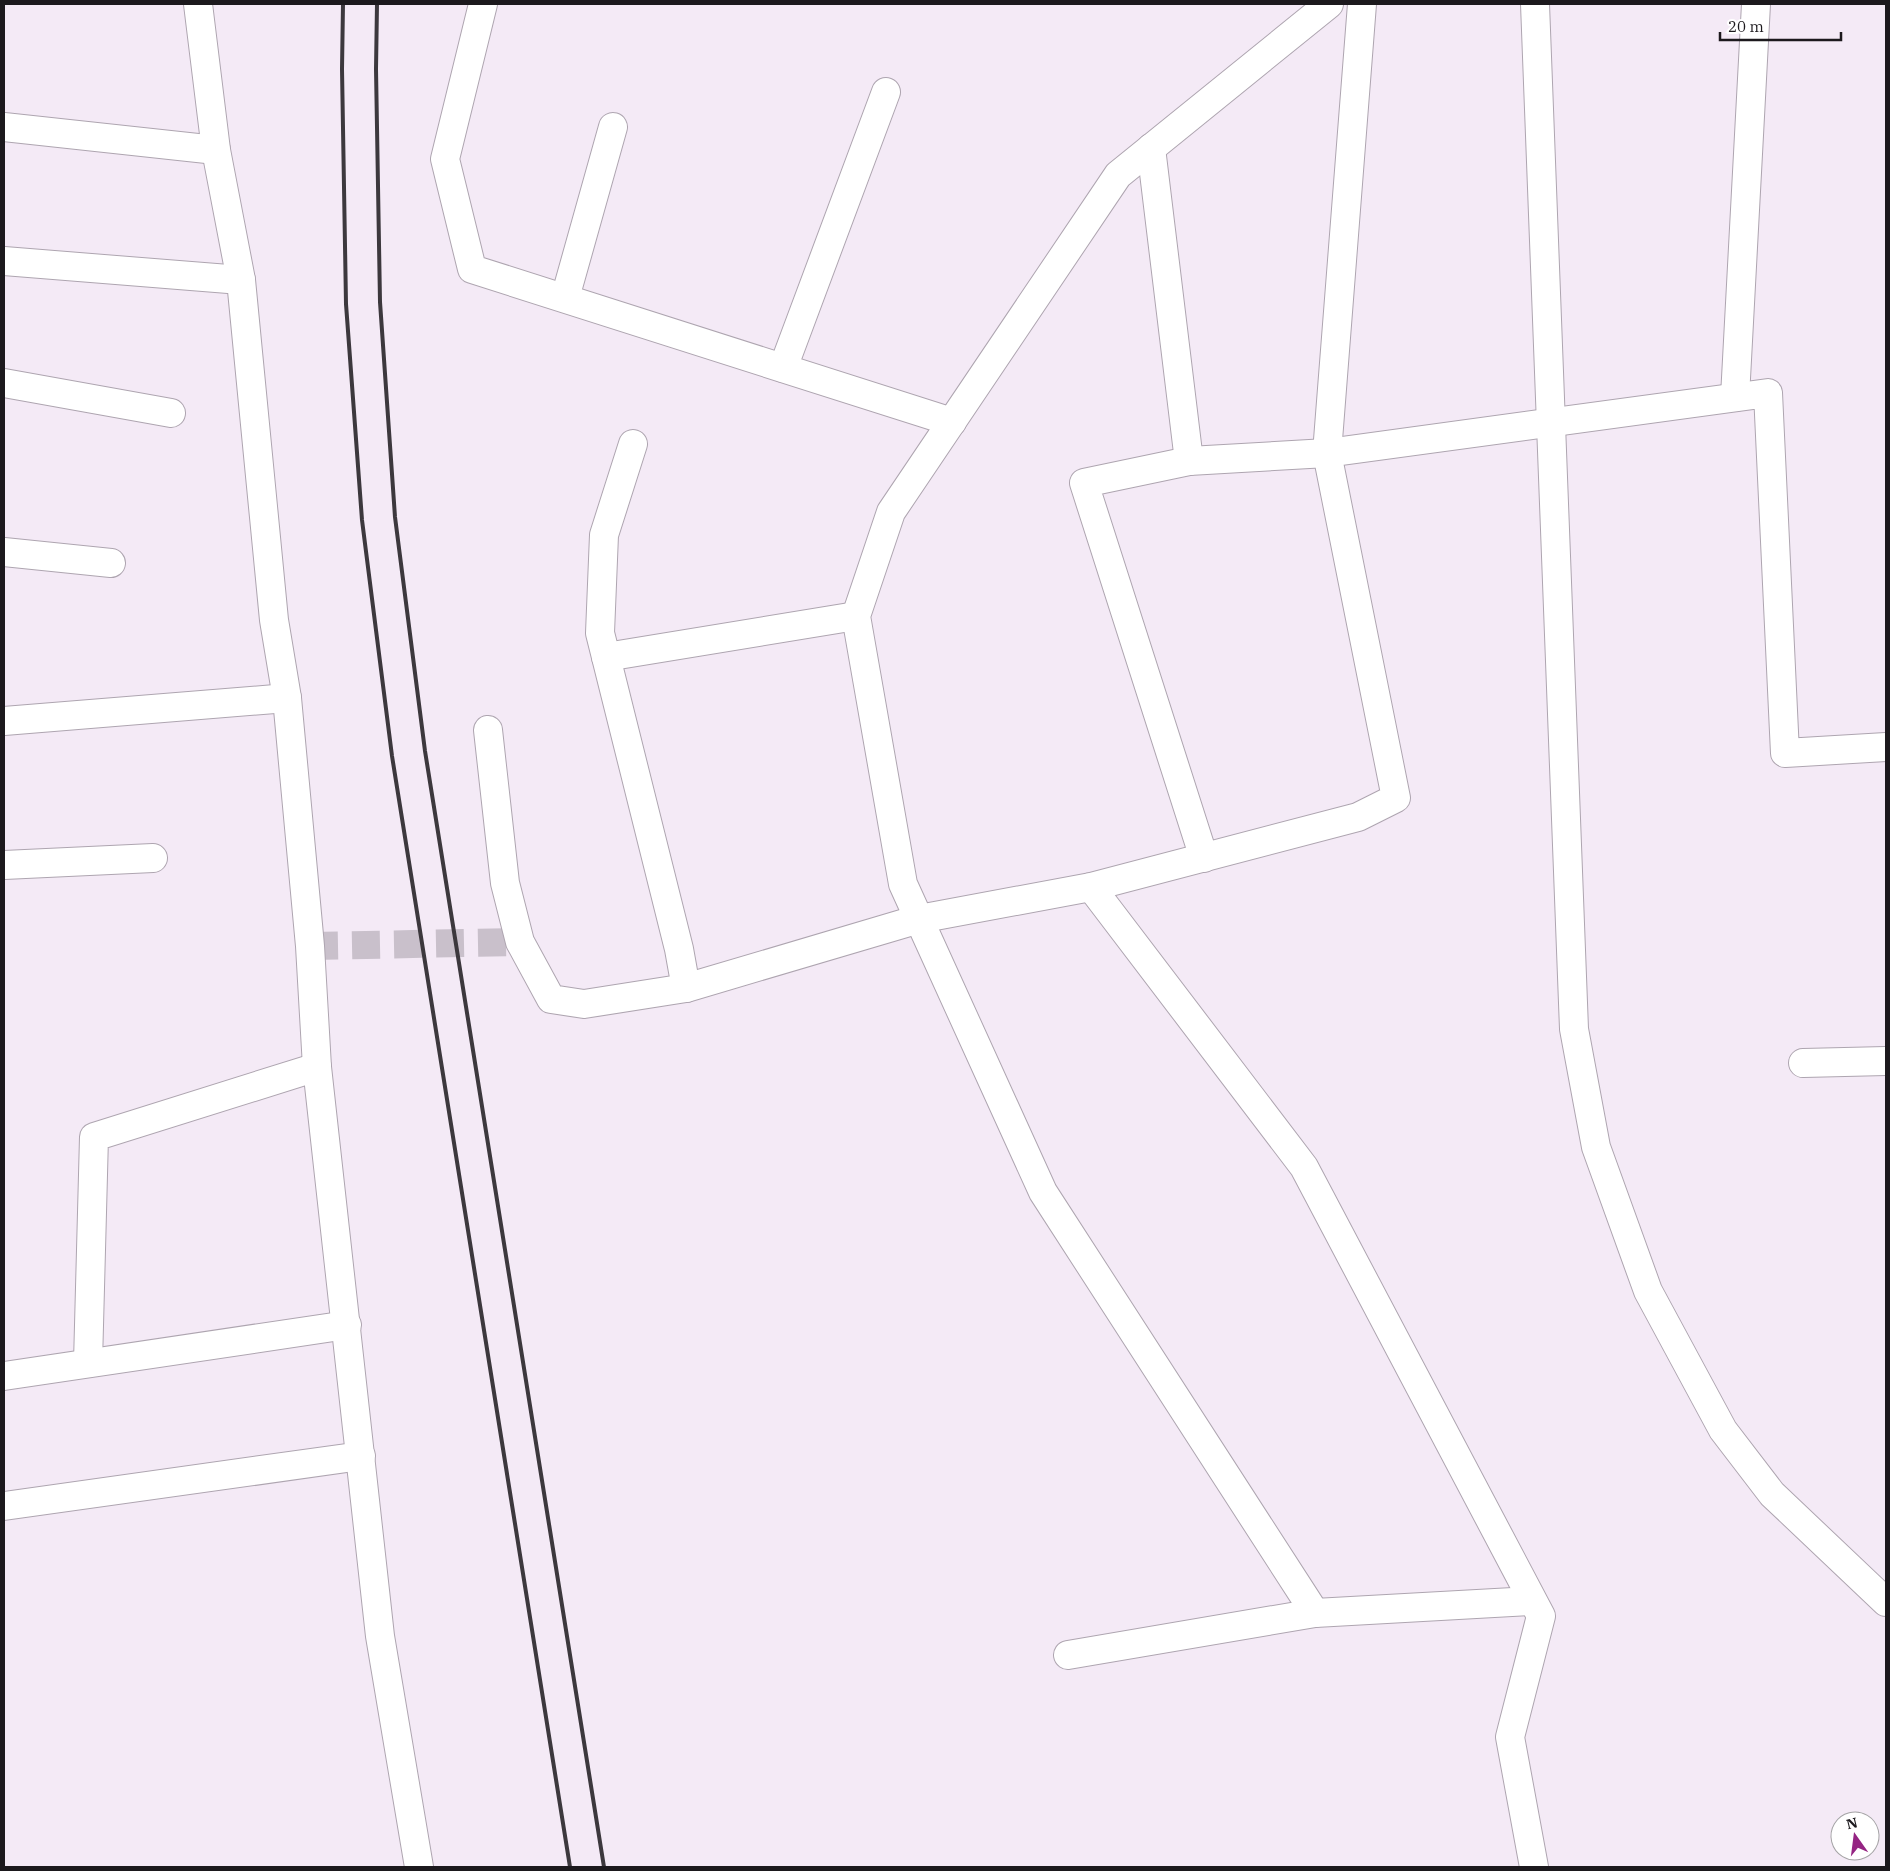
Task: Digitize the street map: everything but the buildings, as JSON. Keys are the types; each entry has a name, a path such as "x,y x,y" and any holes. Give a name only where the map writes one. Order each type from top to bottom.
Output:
{"street":[{"path":"198,4 216,150 241,280 274,620 286,698 310,946 312,1015 317,1067 380,1636 419,1867"},
{"path":"484,4 445,159 472,268 952,422"},
{"path":"1315,1613 1043,1192 903,884 856,616 891,512 1118,175 1328,4"},
{"path":"488,730 505,883 520,942 551,999 584,1004 686,988 919,918 1092,887 1358,817 1396,798 1327,453 1362,4"},
{"path":"1535,4 1574,1029 1596,1147 1648,1291 1723,1430 1772,1494 1886,1602"},
{"path":"1735,397 1762,8"},
{"path":"783,368 886,92"},
{"path":"4,127 216,150"},
{"path":"565,298 613,127"},
{"path":"1152,148 1189,461"},
{"path":"4,260 241,280"},
{"path":"4,383 171,413"},
{"path":"1204,858 1084,484 1189,461 1327,453 1768,392 1784,753 1886,747"},
{"path":"633,444 604,535 600,633 679,949 686,988"},
{"path":"4,552 111,563"},
{"path":"606,657 856,616"},
{"path":"4,721 286,698"},
{"path":"4,865 153,858"},
{"path":"1092,887 1304,1166 1541,1616 1510,1737 1534,1867"},
{"path":"1803,1063 1886,1062"},
{"path":"88,1363 94,1137 317,1067"},
{"path":"4,1376 347,1325"},
{"path":"4,1506 361,1456"},
{"path":"1068,1655 1315,1613 1532,1601"}],"tunnel":[{"path":"310,946 520,942"}],"railway":[{"path":"343,4 342,69 346,304 362,520 392,756 570,1867"},
{"path":"377,4 376,69 380,302 395,517 425,751 604,1867"}]}
